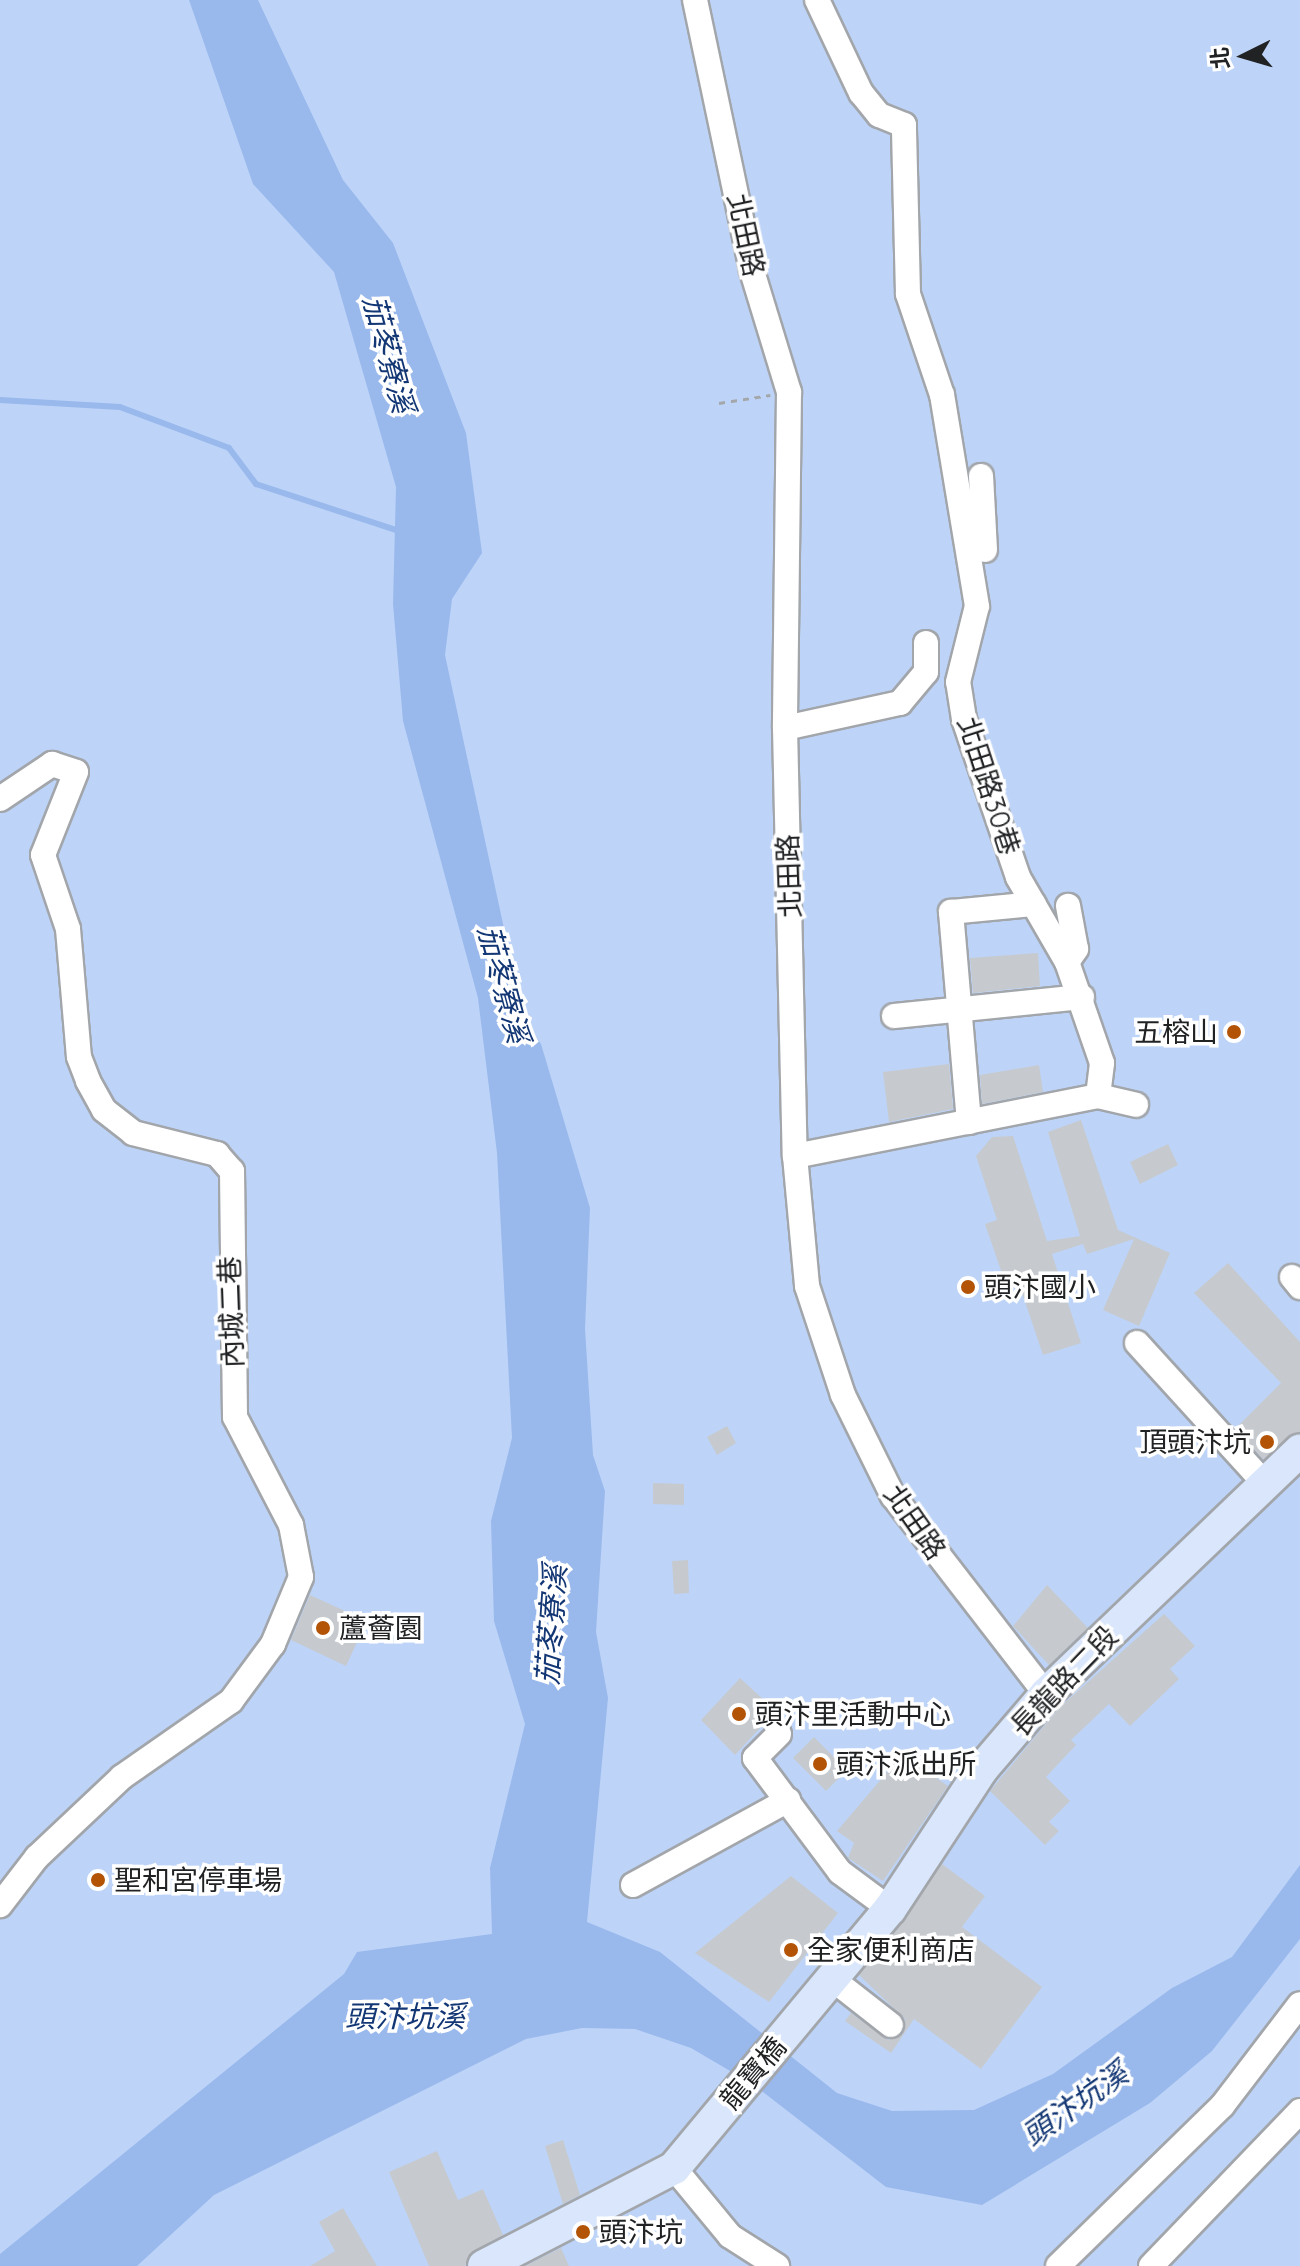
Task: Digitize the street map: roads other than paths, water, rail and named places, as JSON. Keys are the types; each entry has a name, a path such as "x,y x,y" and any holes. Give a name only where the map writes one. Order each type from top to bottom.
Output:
{"main road":[{"name":"長龍路二段","path":"831,1978 890,1909 982,1769 1046,1694 1300,1450"},
{"name":"龍寶橋","path":"674,2168 831,1978"},
{"path":"484,2266 674,2168"}],"street":[{"name":"北田路","path":"695,0 752,271 789,392 785,728 795,1156 807,1286 868,1448 893,1496 1046,1694"},
{"name":"北田路30巷","path":"817,0 861,93 879,115 904,125 908,294 942,395 977,606 958,682 964,719 1034,904 1067,962 1099,1039 1098,1096"},
{"path":"977,606 987,568 981,476"},
{"path":"785,728 900,703 926,672 926,643"},
{"name":"內城二巷","path":"0,799 52,764 76,772 43,855 68,929 79,1057 88,1081 104,1110 133,1133 217,1154 232,1171 235,1417 291,1525 301,1577 273,1644 231,1701 122,1777 37,1857 0,1905"},
{"path":"969,1122 951,912 1034,904"},
{"path":"1067,962 1076,949 1068,906"},
{"path":"894,1016 959,1013 1082,997"},
{"path":"795,1156 1098,1096 1136,1105"},
{"path":"1137,1343 1266,1485"},
{"path":"779,1734 755,1758 840,1872 890,1909"},
{"path":"633,1885 788,1800"},
{"path":"831,1978 891,2025"},
{"path":"1058,2266 1222,2106 1300,2004"},
{"path":"1151,2266 1300,2111"},
{"path":"674,2168 730,2236 777,2266"}],"water":[{"path":"189,0 258,0 343,180 393,243 466,433 482,553 452,599 445,655 524,1021 541,1044 590,1208 585,1329 593,1455 605,1491 596,1632 608,1698 587,1922 660,1952 837,2093 892,2111 974,2110 1053,2074 1172,1988 1232,1957 1300,1865 1300,1939 1212,2051 1150,2103 982,2205 886,2187 754,2085 691,2048 635,2029 582,2028 526,2039 214,2195 137,2266 0,2266 0,2254 344,1974 357,1952 492,1934 490,1868 525,1724 494,1621 491,1521 512,1438 497,1153 478,998 403,721 393,604 396,487 334,272 253,184"}],"waterway":[{"path":"0,400 120,407 229,448 256,484 399,531"}],"place":[{"name":"五榕山","path":"1234,1032"},
{"name":"頭汴國小","path":"968,1287"},
{"name":"頂頭汴坑","path":"1267,1442"},
{"name":"蘆薈園","path":"323,1628"},
{"name":"頭汴里活動中心","path":"739,1714"},
{"name":"頭汴派出所","path":"820,1764"},
{"name":"聖和宮停車場","path":"98,1880"},
{"name":"全家便利商店","path":"791,1950"},
{"name":"頭汴坑","path":"583,2232"}],"water label":[{"name":"茄苳寮溪","path":"389,354"},
{"name":"茄苳寮溪","path":"504,984"},
{"name":"茄苳寮溪","path":"551,1625"},
{"name":"頭汴坑溪","path":"405,2016"},
{"name":"頭汴坑溪","path":"1075,2104"}]}
